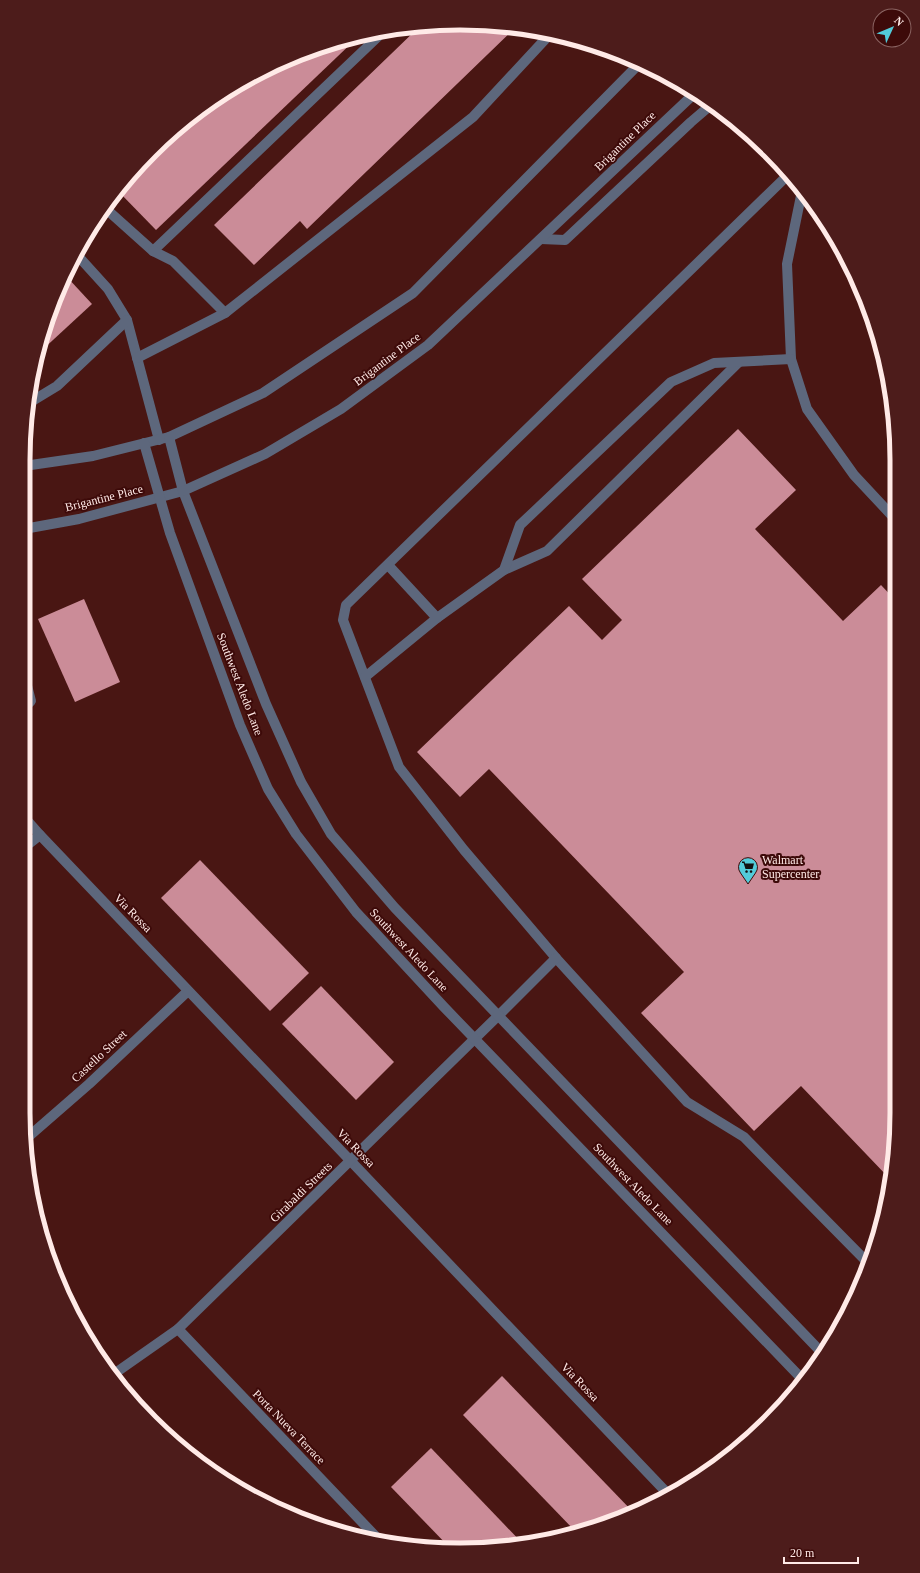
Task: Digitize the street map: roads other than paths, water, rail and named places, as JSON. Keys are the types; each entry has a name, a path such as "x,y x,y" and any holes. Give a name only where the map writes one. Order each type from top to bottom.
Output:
{"street":[{"path":"153,251 377,38"},
{"path":"137,358 225,313 473,117 546,38"},
{"path":"30,465 93,456 169,437 263,392 413,293 635,68"},
{"name":"Brigantine Place","path":"30,528 79,519 183,491 265,454 341,409 428,345 691,97"},
{"path":"541,239 565,240 707,108"},
{"path":"785,179 346,605 343,620 399,767 464,850 556,958 687,1102 744,1137 864,1259"},
{"path":"801,198 787,264 791,359 808,409 854,475 890,514"},
{"path":"109,212 153,251 173,261 225,313"},
{"path":"80,259 108,289 127,320 159,440"},
{"path":"34,401 57,386 127,320"},
{"path":"504,570 520,525 671,382 714,363 791,359"},
{"path":"365,677 437,618 504,570 547,551 739,362"},
{"name":"Southwest Aledo Lane","path":"169,437 183,491 266,704 301,782 327,828 395,908 819,1350"},
{"name":"Southwest Aledo Lane","path":"144,443 170,533 240,725 268,789 296,834 356,912 474,1038 800,1377"},
{"path":"388,565 437,618"},
{"name":"Via Rossa","path":"30,824 665,1491"},
{"path":"30,843 40,835"},
{"name":"Girabaldi Streets","path":"117,1372 178,1329 351,1161 556,958"},
{"name":"Castello Street","path":"31,1135 89,1084 188,991"},
{"name":"Porta Nueva Terrace","path":"178,1329 374,1534"}],"place":[{"name":"Walmart Supercenter","path":"748,884"}]}
